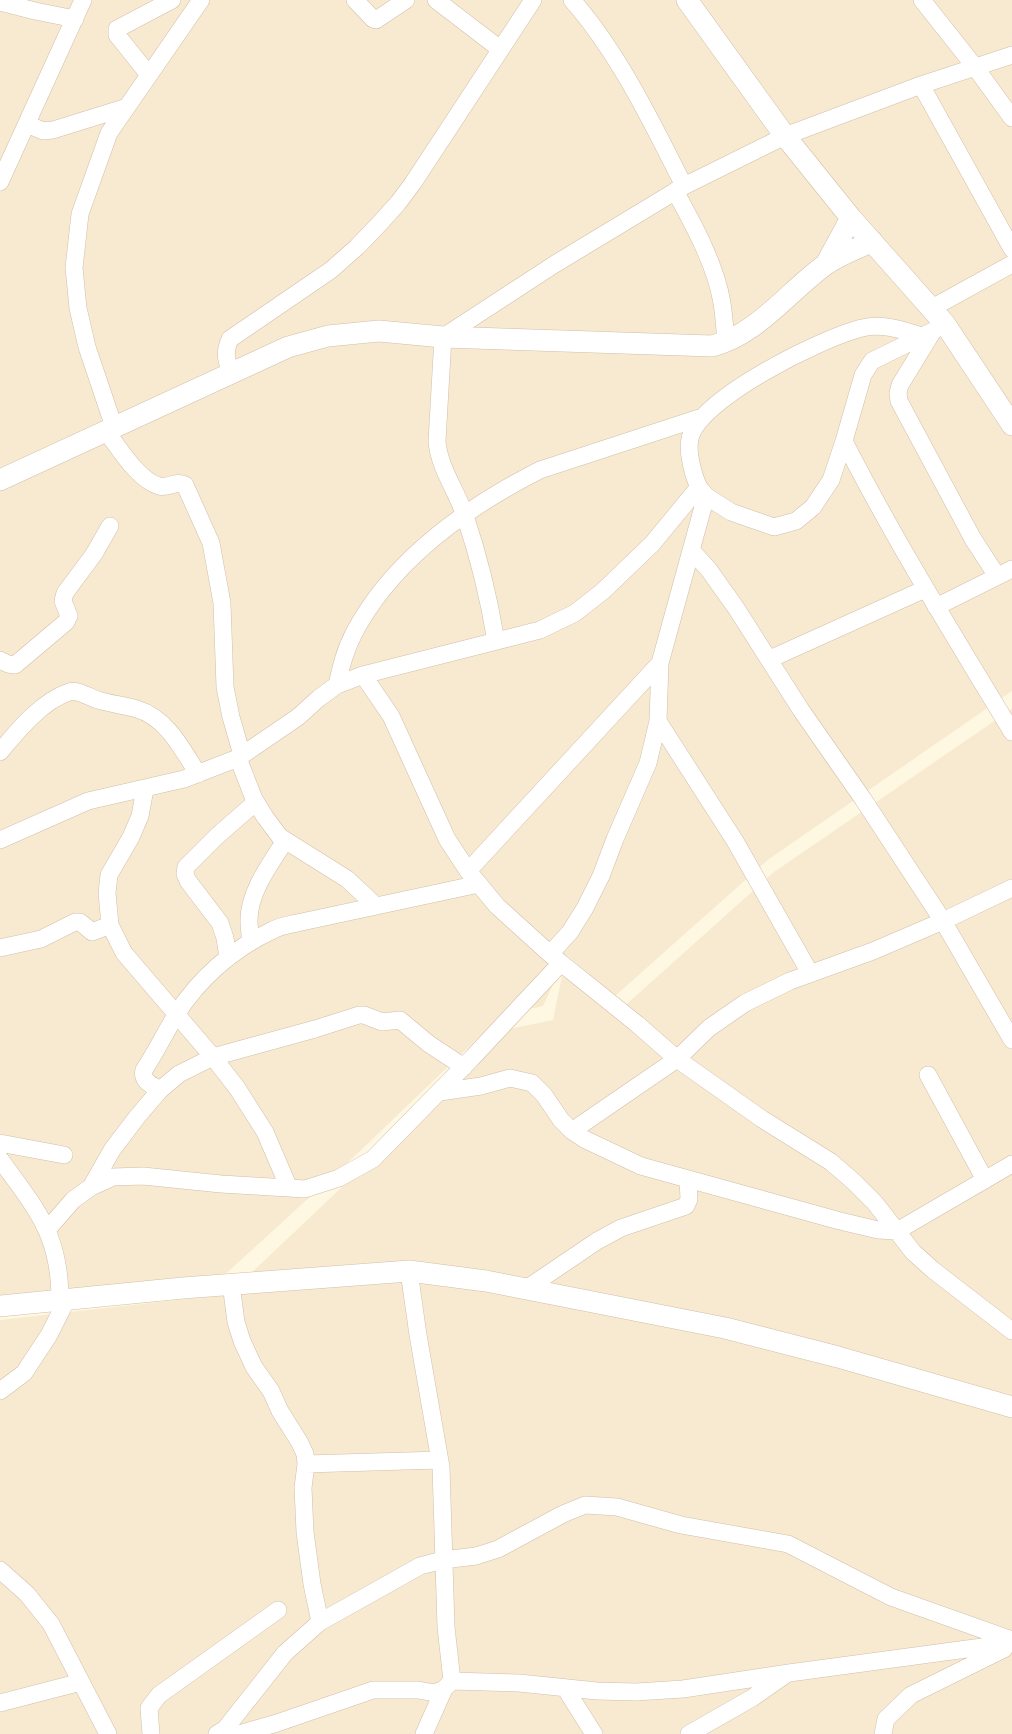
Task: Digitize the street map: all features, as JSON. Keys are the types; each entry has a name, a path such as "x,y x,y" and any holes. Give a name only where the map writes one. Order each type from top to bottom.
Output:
{"street":[{"path":"0,182 83,0"},
{"path":"149,76 117,35 117,29 172,0"},
{"path":"201,0 109,133 80,214 74,268 78,308 87,347 110,429 133,467 150,482 160,487 180,483 185,485 211,543 222,603 225,687 240,757 256,802 264,817 280,837 347,879 376,906"},
{"path":"355,0 373,19 376,20 406,0"},
{"path":"436,0 500,49"},
{"path":"231,373 226,360 226,349 230,339 331,270 357,247 398,203 413,183 533,0"},
{"path":"572,0 611,54 653,123 692,222 710,263 722,302 726,343"},
{"path":"922,0 975,67 1012,118"},
{"path":"0,2 74,19"},
{"path":"695,3 785,136 872,242 933,325 1012,425"},
{"path":"443,337 555,264 679,188 785,136 921,85 1012,55"},
{"path":"921,85 1012,249"},
{"path":"27,124 43,131 53,130 127,107"},
{"path":"826,264 851,218"},
{"path":"0,480 288,347 328,336 379,331 443,337 712,346 726,343 744,334 826,264 872,242"},
{"path":"933,325 863,328 833,337 768,369 721,399 702,417 690,439 691,465 703,492 731,512 774,527 796,521 813,507 831,480 863,375 872,361 933,325 1012,264"},
{"path":"933,325 900,385 898,393 899,401 966,526 1005,572 936,607"},
{"path":"443,337 437,441 438,454 465,515 487,590 496,641"},
{"path":"337,685 344,658 354,634 367,611 404,566 437,536 465,515 522,479 540,470 702,417"},
{"path":"844,441 870,492 925,589 1012,732"},
{"path":"47,1230 74,1200 91,1187 113,1177 143,1176 220,1184 305,1189 339,1178 373,1159 464,1067 555,959 585,908 601,876 615,839 648,763 658,721 660,663 691,550 703,492"},
{"path":"0,840 88,801 184,780 240,757 298,717 318,698 337,685 363,675 540,630 575,613 603,591 703,492"},
{"path":"0,660 8,664 15,665 66,622 69,616 63,601 65,594 94,554 110,526"},
{"path":"691,550 709,570 736,608 770,659 801,710 863,799 943,921 1012,1040"},
{"path":"770,659 925,589"},
{"path":"468,871 660,663"},
{"path":"363,675 391,716 447,839 468,871 497,906 555,959 637,1024 677,1059 762,1119 831,1162 853,1181 874,1203 913,1252 932,1270 1005,1317 1012,1331"},
{"path":"0,752 34,715 68,692 76,691 93,699 138,709 152,716 172,732 198,774"},
{"path":"658,721 734,841 810,972"},
{"path":"145,789 140,816 131,836 109,875 107,893 110,925 124,954 238,1088 265,1132 289,1188"},
{"path":"228,958 226,938 220,923 188,881 185,874 186,866 217,836 256,802"},
{"path":"251,942 249,919 255,892 265,872 285,841"},
{"path":"160,1090 145,1081 143,1075 176,1015 208,974 251,942 274,929 479,884"},
{"path":"572,1131 677,1059 709,1028 745,1003 810,972 874,950 943,921 1012,888"},
{"path":"0,948 41,939 75,922 80,922 92,932 110,925"},
{"path":"91,1187 112,1150 160,1090 179,1074 213,1057 315,1029 359,1015 364,1015 382,1022 396,1019 400,1020 429,1044 464,1067"},
{"path":"928,1075 985,1180"},
{"path":"440,1092 481,1086 510,1078 532,1083 544,1095 561,1120 572,1131 584,1139 641,1166 840,1221 878,1230 897,1231 1012,1164"},
{"path":"0,1143 64,1155"},
{"path":"0,1159 31,1201 53,1243 58,1264 63,1299 49,1335 24,1373 0,1391"},
{"path":"526,1289 603,1238 621,1228 686,1206 689,1199 688,1179"},
{"path":"409,1272 418,1335 440,1460 448,1685 424,1734"},
{"path":"0,1306 231,1284 409,1272 486,1281 725,1328 838,1357 1012,1407"},
{"path":"231,1284 236,1322 242,1341 254,1367 271,1391 288,1426 300,1443 306,1464 303,1488 305,1532 312,1584 320,1622"},
{"path":"306,1464 440,1460"},
{"path":"218,1734 225,1728 285,1653 320,1622 420,1566 443,1560 476,1556 498,1549 564,1514 585,1505 617,1506 681,1525 788,1544 891,1597 1012,1643"},
{"path":"0,1570 27,1594 51,1624 108,1734"},
{"path":"151,1734 149,1708 159,1694 278,1610"},
{"path":"242,1734 373,1690 418,1690 435,1693 448,1685 519,1683 597,1692 636,1692 683,1689 1012,1643"},
{"path":"883,1734 886,1720 911,1696 1012,1643"},
{"path":"689,1734 752,1698 789,1673"},
{"path":"0,1703 81,1682"},
{"path":"565,1688 594,1734"}],"shaded area":[{"path":"0,0 1012,0 1012,691 769,859 615,996 567,955 543,1006 502,1015 360,1151 219,1280 0,1306"},
{"path":"1012,709 1012,1734 0,1734 0,1320 229,1294 509,1029 553,1020 562,976 619,1011 774,872"}]}
